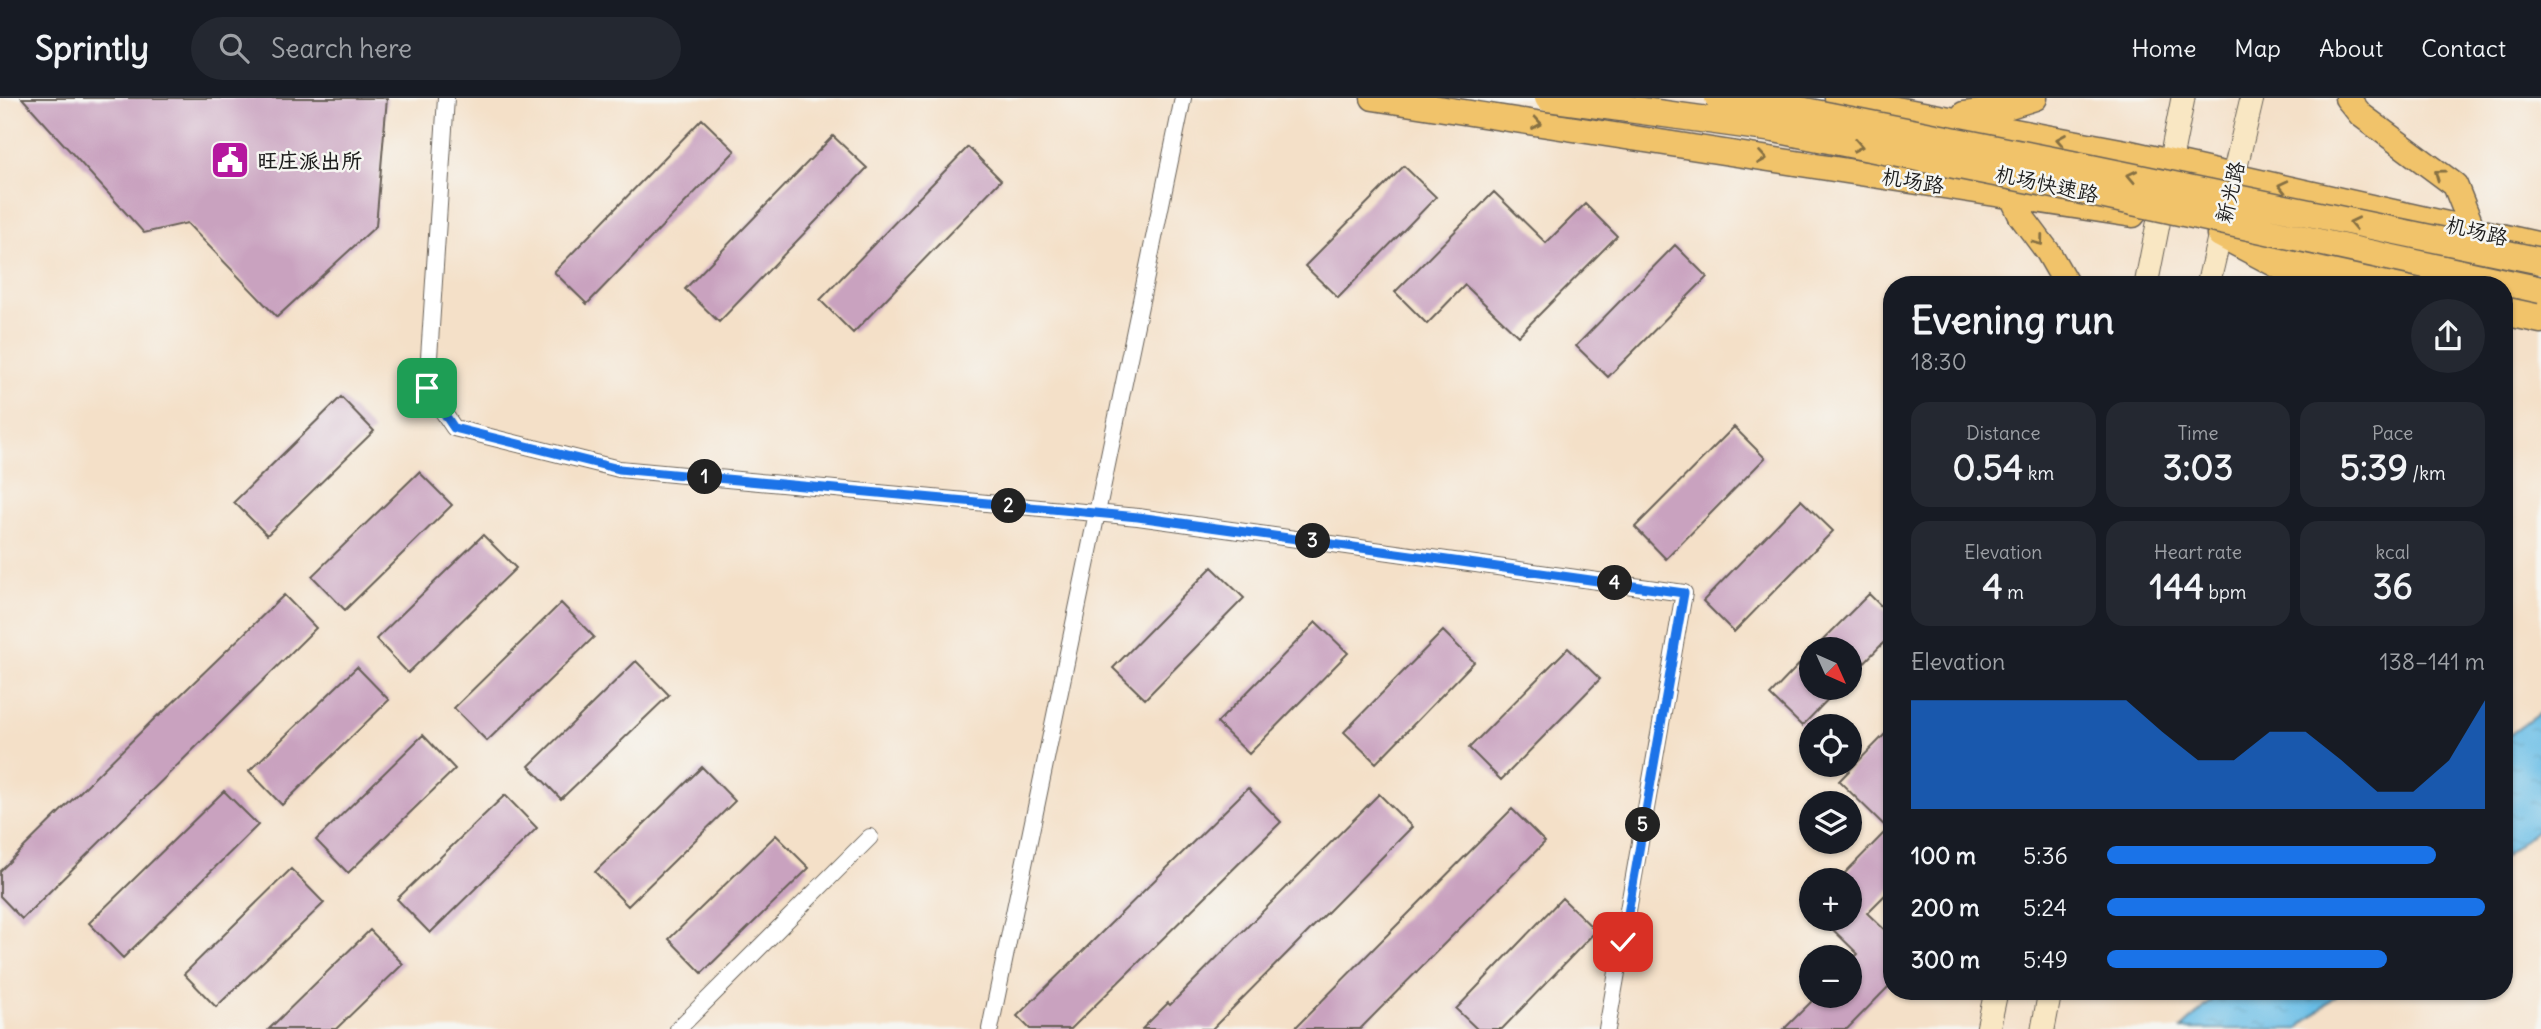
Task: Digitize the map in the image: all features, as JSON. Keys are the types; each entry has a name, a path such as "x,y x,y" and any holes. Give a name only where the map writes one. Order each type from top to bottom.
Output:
{"highway":[{"name":"机场快速路","path":"1549,98 1774,129 2040,182 2476,276"},
{"name":"机场快速路","path":"1718,98 1775,105 2541,261"},
{"path":"1742,98 1775,105"},
{"path":"2220,234 2284,268 2328,276"},
{"name":"机场快速路","path":"2513,284 2541,290"},
{"path":"2513,314 2541,320"}],"main road":[{"name":"机场路","path":"1373,98 2012,197 2114,210 2409,276"},
{"name":"机场路","path":"1838,98 2171,162 2541,245"},
{"path":"1932,117 1997,110 2035,98"},
{"path":"2148,276 2183,98"},
{"name":"新光路","path":"2210,276 2252,98"},
{"path":"2347,98 2361,115 2455,185 2473,230"},
{"path":"2012,197 2021,216 2062,276"},
{"path":"2513,300 2541,306"},
{"path":"1988,1029 1994,1000"},
{"path":"2043,1029 2048,1000"}],"street":[{"path":"446,98 427,388 454,428 619,469 1152,519 1684,593 1607,1029"},
{"path":"990,1029 1183,98"},
{"path":"678,1029 870,837"}],"water":[{"path":"2541,712 2541,827 2513,850 2513,732"},
{"path":"2212,1000 2331,1000 2298,1029 2181,1029"}],"building":[{"name":"旺庄派出所","path":"22,98 387,98 376,226 277,317 187,223 144,233"},
{"path":"702,119 735,151 587,304 554,272"},
{"path":"833,136 867,168 719,322 685,289"},
{"path":"968,147 1001,180 853,333 820,300"},
{"path":"1404,166 1436,197 1338,298 1305,266"},
{"path":"1494,192 1546,243 1585,204 1617,236 1518,336 1465,285 1427,324 1395,292"},
{"path":"1675,245 1707,277 1608,377 1576,346"},
{"path":"341,397 374,431 267,535 234,502"},
{"path":"1734,427 1765,458 1666,559 1635,527"},
{"path":"419,472 452,505 345,610 312,576"},
{"path":"1801,500 1833,531 1734,632 1703,601"},
{"path":"483,535 516,568 408,673 376,639"},
{"path":"1212,567 1244,598 1145,699 1113,668"},
{"path":"1869,594 1883,608 1883,643 1862,665 1862,637 1826,637"},
{"path":"284,595 316,628 22,919 0,896 0,871"},
{"path":"561,603 594,637 487,741 454,708"},
{"path":"1316,622 1348,653 1249,754 1217,723"},
{"path":"1443,631 1474,662 1376,763 1344,732"},
{"path":"1568,648 1600,679 1501,780 1469,748"},
{"path":"636,661 669,695 561,799 529,766"},
{"path":"1799,665 1799,700 1827,700 1814,714 1799,714 1799,723 1770,695"},
{"path":"357,667 389,700 282,805 249,771"},
{"path":"423,735 455,769 348,873 316,840"},
{"path":"1883,736 1883,824 1862,804 1862,791 1849,791 1839,781 1843,777 1862,777 1862,758"},
{"path":"702,767 735,801 628,906 595,872"},
{"path":"1248,788 1281,822 1071,1029 1030,1029 1017,1016"},
{"path":"224,791 258,825 123,958 89,923"},
{"path":"1379,794 1412,827 1212,1029 1142,1029 1168,1003 1170,1005"},
{"path":"505,795 537,828 430,933 397,899"},
{"path":"1512,809 1545,842 1360,1029 1294,1029"},
{"path":"1883,834 1883,897 1867,913 1883,928 1883,992 1847,1029 1784,1029 1805,1008 1862,1008 1862,945 1849,945 1834,931 1862,931 1862,868 1850,868"},
{"path":"776,835 809,868 702,973 669,939"},
{"path":"291,869 324,903 216,1007 184,974"},
{"path":"1562,898 1596,931 1502,1029 1477,1029 1456,1009"},
{"path":"370,930 403,964 336,1029 269,1029"}],"place":[{"name":"旺庄派出所","path":"230,160"}],"route":[{"path":"427,388 454,428 619,469 1138,517 1684,593 1623,942"}]}
